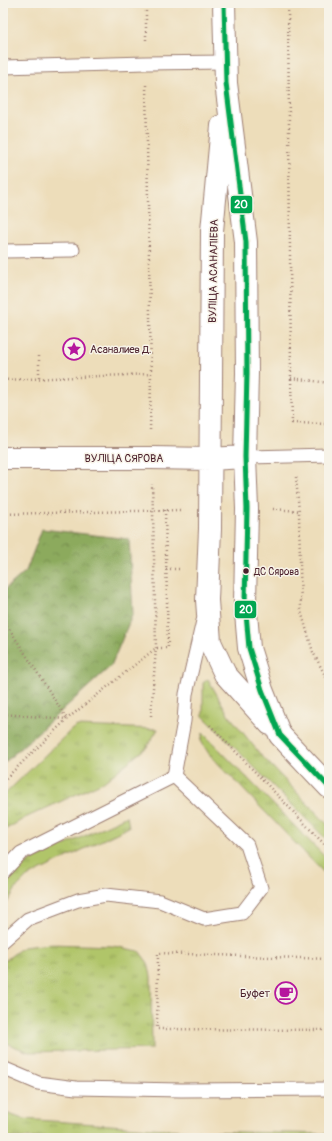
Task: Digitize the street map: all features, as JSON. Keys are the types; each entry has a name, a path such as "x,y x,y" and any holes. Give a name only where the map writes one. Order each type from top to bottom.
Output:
{"main road":[{"name":"ВУЛІЦА АСАНАЛІЕВА","path":"224,3 226,72 246,242 247,373 245,457 245,602 249,648 262,690 280,735"},
{"name":"ВУЛІЦА АСАНАЛІЕВА","path":"226,72 212,231 210,529 207,600 210,642 225,674 329,787"},
{"name":"ВУЛІЦА СЯРОВА","path":"3,458 210,459 245,457"}],"lane":[{"path":"3,68 146,63 226,72"},
{"path":"3,251 73,250"},
{"path":"245,457 329,455"},
{"path":"174,776 184,721 186,694 207,600"},
{"path":"3,872 21,853 174,776"},
{"path":"3,941 28,919 78,900 106,895 160,901 204,919 242,913 261,888 247,845 174,776"},
{"path":"3,1067 38,1083 76,1088 181,1090 329,1089"}],"path":[{"path":"146,3 151,434"},
{"path":"288,3 290,378 292,423 329,424"},
{"path":"39,356 39,379"},
{"path":"3,380 151,374"},
{"path":"290,378 329,383"},
{"path":"296,477 299,511 301,611 313,652 329,683"},
{"path":"151,716 156,648 152,482"},
{"path":"270,509 299,511"},
{"path":"3,781 67,719 156,648 168,648 165,510"},
{"path":"3,514 181,510"},
{"path":"3,619 67,719"},
{"path":"3,714 67,719"},
{"path":"210,725 329,849"},
{"path":"329,959 158,953 157,1029 329,1030"}],"green space":[{"path":"42,529 129,539 133,613 111,666 3,764 3,591 26,571"},
{"path":"208,679 228,714 260,754 329,826 329,842 203,716 203,683"},
{"path":"77,726 158,729 147,747 105,781 25,818 3,831 3,796 71,730"},
{"path":"203,733 329,861 329,878 209,754 201,741"},
{"path":"127,816 129,827 27,877 17,887 3,909 3,884 11,875 29,862"},
{"path":"50,944 113,946 139,951 148,963 151,976 152,1049 29,1052 3,1042 3,962 23,947"},
{"path":"3,1112 23,1119 195,1131 329,1134 329,1138 3,1138"}],"transit line":[{"name":"20","path":"224,3 226,83 246,242 247,373 245,457 247,509 245,602 249,648 262,690 280,735 329,787"}],"place":[{"name":"Асаналиев Д.","path":"74,349"},
{"name":"ДС Сярова","path":"246,571"},
{"name":"Буфет","path":"286,993"}]}
